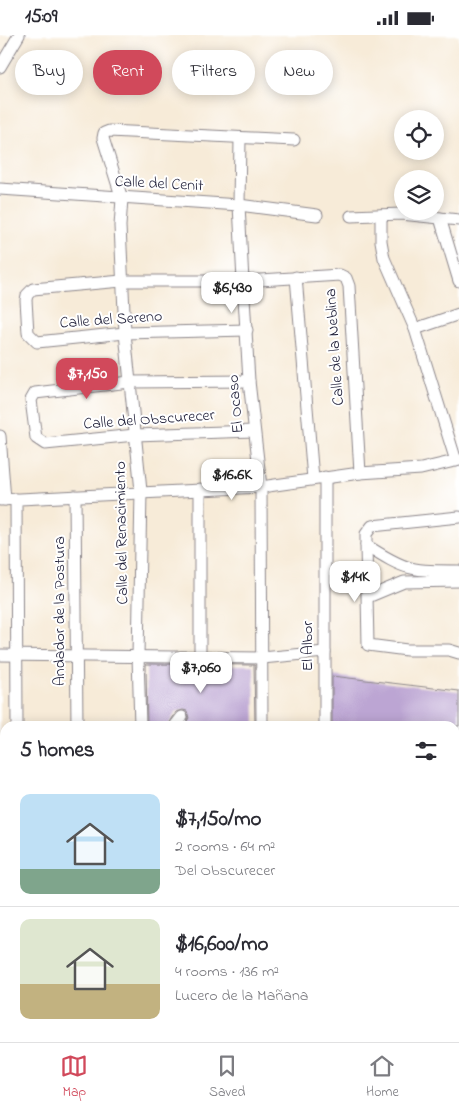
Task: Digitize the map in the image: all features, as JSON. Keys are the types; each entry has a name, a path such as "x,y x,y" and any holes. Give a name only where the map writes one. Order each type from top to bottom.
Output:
{"street":[{"path":"0,67 19,35"},
{"name":"Calle del Renacimiento","path":"140,721 138,655 141,491 125,333 120,226 122,199 103,138 104,133 109,131 240,138"},
{"path":"240,138 294,140"},
{"name":"El Ocaso","path":"240,138 239,205 249,381 261,487 262,721"},
{"name":"Calle del Cenit","path":"0,189 122,199 239,205 317,215"},
{"path":"351,216 394,214"},
{"path":"7,500 141,491 261,487 360,473 421,469 457,461 455,443 415,329 384,258 381,241 381,215"},
{"path":"444,218 459,219"},
{"path":"441,220 459,281"},
{"name":"Calle de la Neblina","path":"37,342 28,333 26,300 27,295 33,289 122,281 243,281 340,275 346,278 350,286 360,473"},
{"path":"296,277 313,479"},
{"path":"415,329 459,315"},
{"name":"Calle del Sereno","path":"37,342 125,333 247,330"},
{"path":"130,382 249,381"},
{"name":"Calle del Obscurecer","path":"130,382 35,393 31,400 36,438 45,444 136,435 254,431"},
{"path":"0,436 7,500 18,654 17,721"},
{"name":"El Albor","path":"325,477 325,721"},
{"path":"200,489 200,656"},
{"name":"Andador de la Postura","path":"75,496 77,721"},
{"path":"459,517 372,526 366,534 368,645 407,651 449,650 459,653"},
{"path":"366,545 405,568 422,571 459,571"},
{"path":"404,582 405,568"},
{"path":"368,597 404,582 459,581"},
{"path":"0,655 77,654 262,658 325,652"},
{"path":"179,721 182,717"}],"building":[{"path":"146,664 254,665 255,721 187,721 189,718 187,711 183,710 176,712 171,721 147,721"},
{"path":"332,676 459,691 459,721 332,721"}]}
